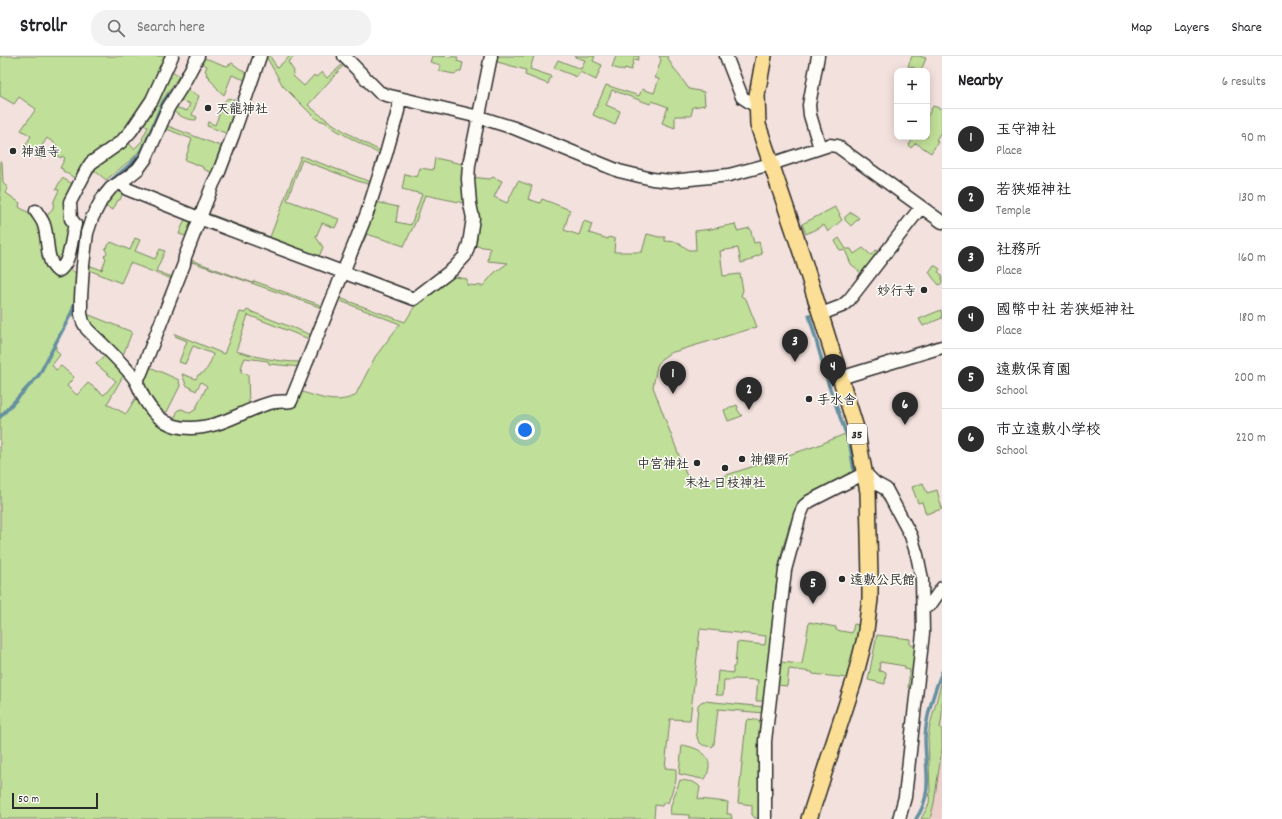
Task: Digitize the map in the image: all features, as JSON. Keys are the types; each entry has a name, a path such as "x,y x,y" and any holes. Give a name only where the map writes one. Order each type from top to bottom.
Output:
{"main road":[{"name":"35","path":"764,56 757,95 758,125 821,314 856,428 868,492 870,599 866,638 854,681 809,819"}],"street":[{"path":"172,56 152,100 140,121 121,142 91,163 70,202 71,219 82,225 87,234 83,265 81,314 83,322 87,329 136,381 138,388 153,412 168,424 184,429 199,428 216,424 272,403 291,401 367,213 386,154 398,111 399,99"},
{"path":"36,211 44,225 54,268 58,271 63,268 68,260 82,225 102,199 111,188 138,169 146,158 168,108 198,56"},
{"path":"136,381 141,373 181,271 199,218 219,172 260,56"},
{"path":"344,56 379,92 386,95 479,117 514,128 619,171 652,179 671,181 729,175 771,164 829,145 837,146 942,222"},
{"path":"121,181 127,189 414,300 453,269 465,256 473,218 468,179 469,166 491,56"},
{"path":"726,56 742,97 757,107"},
{"path":"818,56 809,105 810,115 820,148"},
{"path":"821,314 842,306 849,300 921,207"},
{"path":"840,378 942,347"},
{"path":"765,819 765,740 785,570 796,528 804,506 810,501 865,473 875,483 886,489 911,536 920,565 923,605 922,647 905,797 899,819"},
{"path":"923,605 930,605 942,588"}],"shaded area":[{"path":"942,680 942,819 921,819 929,804 930,790 928,737"}],"green space":[{"path":"0,56 169,56 138,119 78,180 60,168 65,158 62,156 61,158 52,153 57,145 47,138 41,147 41,152 44,154 41,159 27,151 29,148 25,146 31,136 21,130 36,109 19,97 14,104 0,96"},
{"path":"263,56 270,56 277,68 290,56 295,56 288,62 294,71 293,76 304,86 314,75 316,77 322,72 327,78 343,64 344,65 308,105 354,137 384,153 373,185 360,182 302,160 287,200 339,219 335,228 322,223 316,237 323,247 318,259 206,217","holes":["267,58 283,86 316,119 325,122 336,130 381,155 371,182 301,156 270,237 208,212 264,59"]},
{"path":"432,56 458,57 457,61 463,63 461,71 454,74 439,71 441,65 430,62"},
{"path":"495,56 534,56 530,69 551,76 548,84 525,75 526,70 494,61"},
{"path":"575,56 595,56 593,61 602,65 596,80 580,72 577,77 554,68 558,60 581,69 585,60"},
{"path":"616,56 639,56 638,60 634,59 631,70 625,68 624,71 612,67"},
{"path":"659,56 667,56 689,89 704,92 705,105 693,107 691,116 675,116 675,128 662,123 668,107 652,101 650,104 612,90 606,105 620,111 615,125 593,115 606,85 639,96 642,89 654,93 659,79 655,78 661,60"},
{"path":"912,56 926,58 922,68 908,66"},
{"path":"200,58 227,66 232,63 250,76 215,174 203,169 203,167 185,160 192,139 164,128 165,125 223,147 228,134 207,126 208,122 215,125 224,102 228,98 237,101 245,80 232,75 224,95 209,79 210,77 206,75 207,73 205,71 207,66 198,62"},
{"path":"168,70 179,76 162,101 145,141 139,151 133,158 106,180 95,171 85,185 94,167 127,141 134,149 143,140 142,139 148,127 141,124"},
{"path":"185,88 199,96 192,115 197,117 196,120 183,117 172,110 175,107 187,111 190,104 180,100"},
{"path":"933,106 942,109 942,130 936,140 938,142 931,153 916,143 911,148 909,145 912,140 930,140 930,112"},
{"path":"435,158 467,165 465,179 470,219 469,232 462,255 451,268 419,293 412,295 349,270 349,266 376,202 398,207 396,222 411,225 422,194 402,189 405,174 417,177 420,168 433,170","holes":["425,195 464,203 466,233 459,253 455,260 419,290 412,291 352,268 367,234 404,246 416,221"]},
{"path":"0,161 2,162 3,183 8,188 6,193 20,203 19,207 29,213 31,217 38,220 56,273 64,274 70,269 77,274 75,302 56,344 56,350 60,355 52,365 56,370 61,366 74,377 67,386 77,395 88,383 104,395 116,381 96,364 107,354 128,379 123,376 107,404 126,414 135,399 140,400 179,429 258,410 296,403 337,297 405,322 418,301 450,276 467,279 467,285 483,286 494,273 508,263 488,261 490,248 470,245 470,177 490,179 493,177 502,181 494,197 507,203 518,181 532,186 528,199 540,203 542,199 570,210 564,230 579,235 584,221 592,224 589,233 608,239 609,237 615,239 614,252 642,252 647,234 665,237 665,241 677,242 689,250 696,250 695,231 735,224 737,231 750,228 754,243 759,242 762,254 752,258 752,260 741,263 738,248 720,251 723,276 740,274 743,290 741,296 746,299 757,327 670,353 661,359 657,366 653,387 686,474 690,478 705,482 816,446 845,434 851,451 855,473 795,515 789,526 782,551 776,587 765,701 756,701 758,680 724,680 723,695 716,695 718,671 733,673 737,642 765,645 766,636 700,629 690,720 670,719 665,768 676,769 676,780 668,803 664,802 662,806 655,805 654,819 0,819","holes":["338,300 400,324 375,357 355,396 335,400 302,392"]},
{"path":"62,178 75,185 70,227 63,259 59,259 54,251 47,216 53,208 54,201 59,190 56,189"},
{"path":"118,191 122,193 122,195 113,210 106,207 106,202 115,192"},
{"path":"835,207 842,220 828,232 824,225 806,234 802,224"},
{"path":"851,212 859,218 851,226 845,220 845,217"},
{"path":"185,219 195,222 189,237 179,234"},
{"path":"201,223 339,273 325,309 189,261","holes":["203,225 336,274 323,306 254,281 253,283 191,260"]},
{"path":"135,238 140,240 135,251 155,259 160,249 165,251 156,271 175,278 137,373 88,322 84,296 88,267 91,266 102,270 106,258 104,256 107,253 105,249 111,242 130,250","holes":["130,263 172,279 137,369 123,355 132,332 87,314 89,270 121,283"]},
{"path":"839,238 846,249 851,249 854,254 863,248 871,255 876,250 882,254 863,277 851,264 845,250 842,251 839,249 835,241"},
{"path":"934,265 940,269 938,272 942,275 942,283 939,285 929,272"},
{"path":"247,310 314,336 302,367 269,364 268,361 245,358 241,373 248,374 249,407 198,425 173,422 178,410 182,409 190,413 195,410 207,386 201,382 196,391 186,385 182,374 196,379 198,375 204,372 208,367 213,354 193,346 185,364 179,362 187,341 175,336 175,334 224,354 240,312 245,313","holes":["248,315 309,339 300,362 268,359 236,351"]},
{"path":"941,310 942,318 923,326 919,319"},
{"path":"158,346 150,367 179,380 180,386 167,412 161,412 156,408 141,382"},
{"path":"737,405 737,409 742,416 728,421 724,410"},
{"path":"923,483 927,493 937,490 942,509 926,514 922,502 918,503 912,487"},
{"path":"809,622 836,627 836,630 852,633 854,624 859,625 847,678 813,674 812,672 789,669 787,686 777,685 780,662 802,664"},
{"path":"877,635 910,639 910,645 919,646 913,689 908,688 910,670 905,669 905,666 880,662 879,671 886,672 885,684 868,680"},
{"path":"942,680 942,716 940,728 942,729 942,749 934,803 930,819 921,819 929,804 930,790 928,737"},
{"path":"704,701 765,707 764,713 718,709 714,744 712,747 701,744 697,736 696,725 698,705"},
{"path":"749,719 763,721 760,818 755,818 752,815 752,805 738,803 746,722"},
{"path":"682,745 700,751 707,758 709,767 705,779 679,774"},
{"path":"680,780 693,782 700,787 698,799 728,802 727,814 731,814 732,819 689,818 689,815 670,814 671,805"}],"waterway":[{"path":"97,196 102,189 131,164 141,152 148,140 164,101 176,86"},
{"path":"0,417 39,375 72,312 76,299"},
{"path":"809,315 829,386 850,445 854,471"},
{"path":"916,819 922,809 927,790 925,738 927,721 933,696 942,672"}],"place":[{"name":"天龍神社","path":"208,108"},
{"name":"神通寺","path":"13,151"},
{"name":"妙行寺","path":"924,290"},
{"name":"社務所","path":"795,362"},
{"name":"國幣中社 若狭姫神社","path":"833,387"},
{"name":"玉守神社","path":"673,394"},
{"name":"手水舎","path":"809,399"},
{"name":"若狭姫神社","path":"749,410"},
{"name":"市立遠敷小学校","path":"905,425"},
{"name":"神饌所","path":"742,459"},
{"name":"中宮神社","path":"697,463"},
{"name":"末社 日枝神社","path":"725,468"},
{"name":"遠敷公民館","path":"842,579"},
{"name":"遠敷保育園","path":"813,604"}]}
